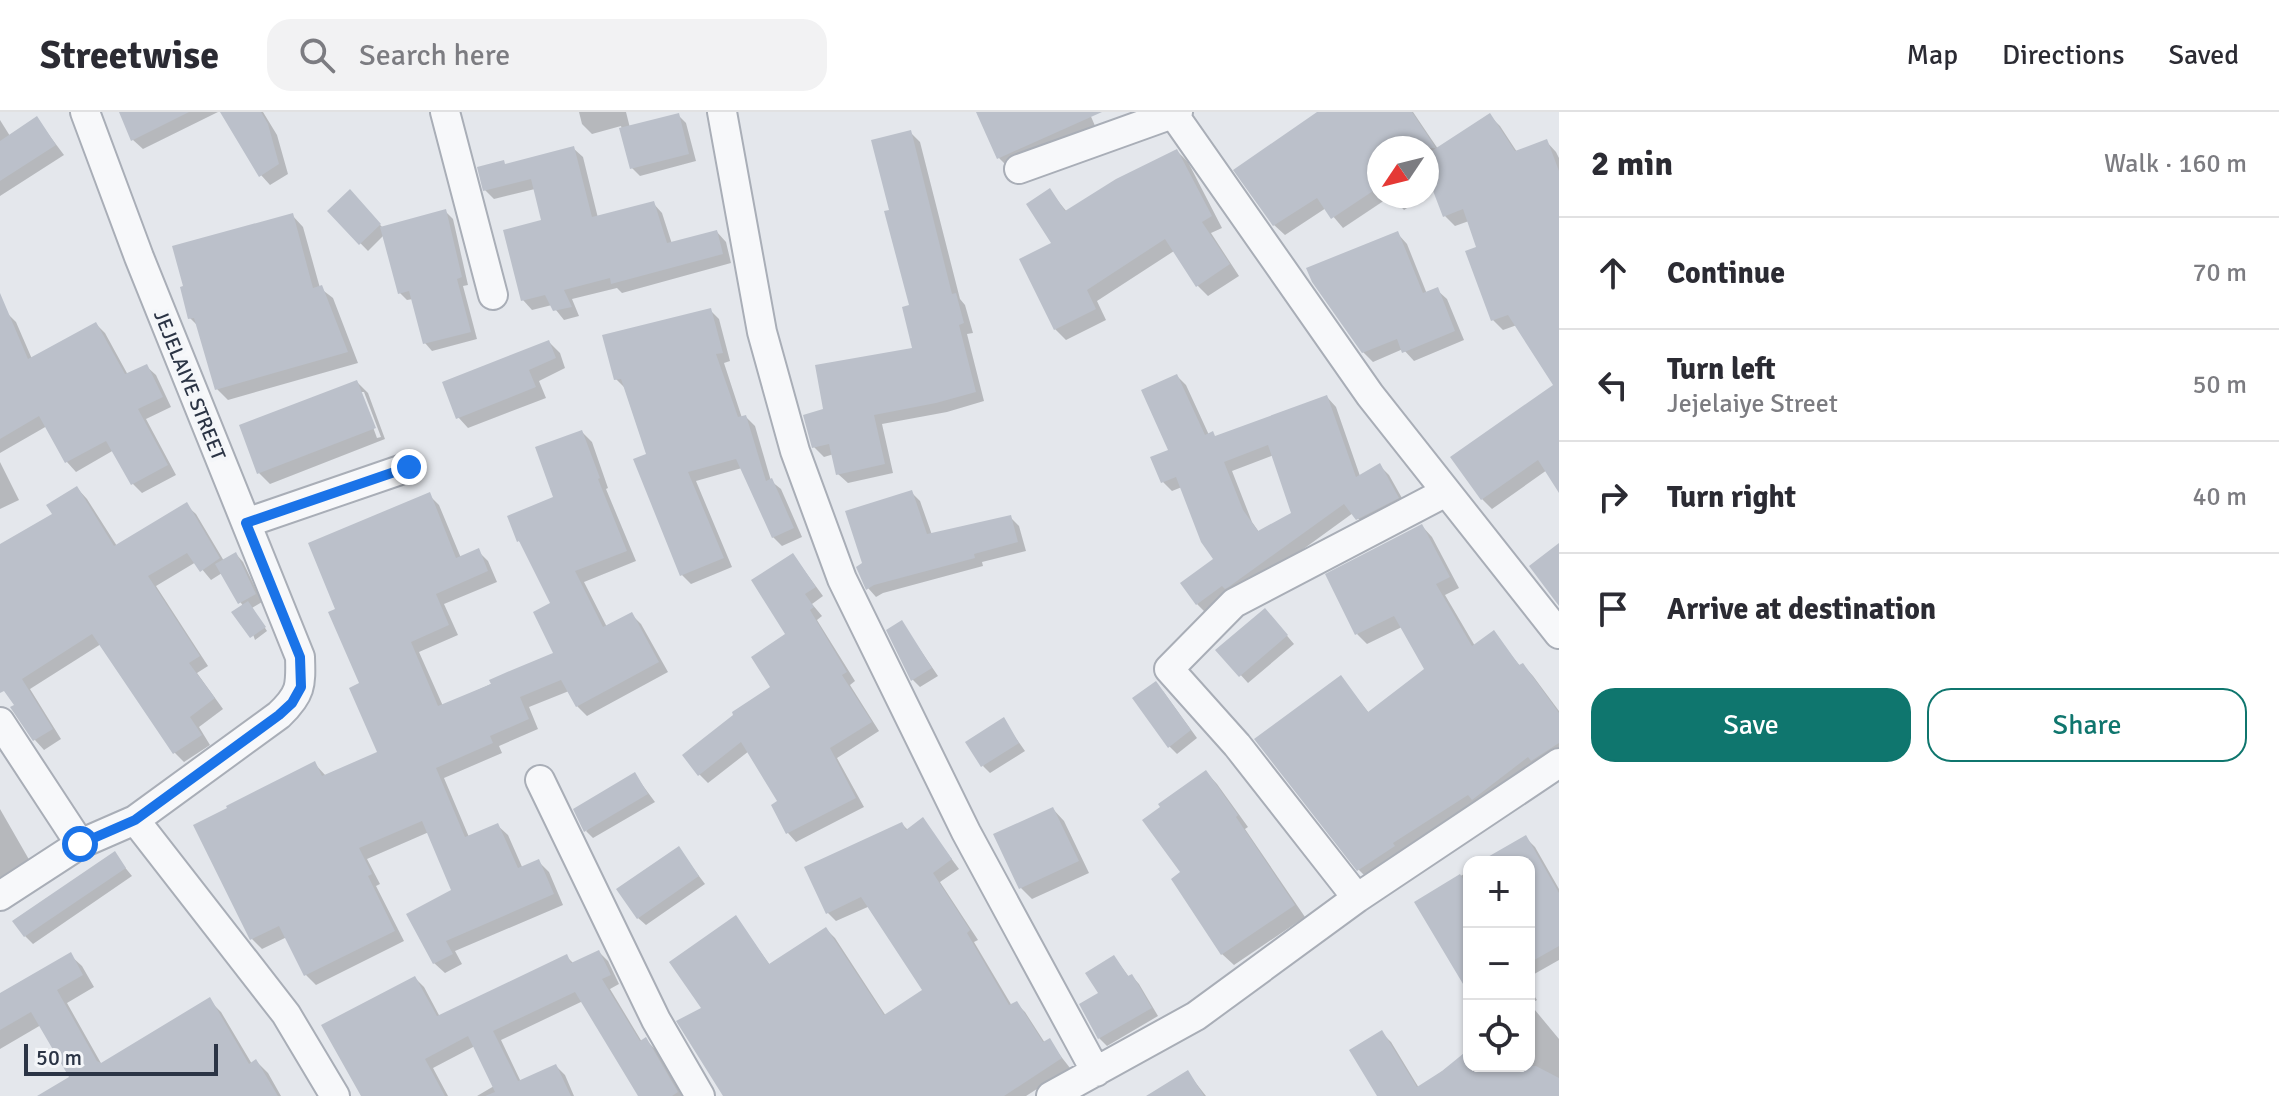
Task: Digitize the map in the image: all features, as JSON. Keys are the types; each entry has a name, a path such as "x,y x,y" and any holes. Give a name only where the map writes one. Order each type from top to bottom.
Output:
{"street":[{"name":"JEJELAIYE STREET","path":"85,112 139,257 300,657 301,687 292,703 135,820"},
{"path":"445,112 493,295"},
{"path":"722,112 762,332 795,451 842,579 966,832 1076,1087 1196,1016 1357,898 1559,763"},
{"path":"1019,169 1174,113 1370,395 1559,634"},
{"path":"246,523 409,467"},
{"path":"1357,898 1237,745 1169,669 1234,603 1446,492"},
{"path":"0,722 80,844"},
{"path":"540,780 656,1020 700,1096"},
{"path":"0,896 80,844 135,820 286,1014 335,1096"}],"building":[{"path":"119,112 189,112 131,141"},
{"path":"220,112 261,112 268,124 279,164 259,177"},
{"path":"976,112 1102,112 997,159"},
{"path":"1317,112 1412,112 1428,136 1367,136 1367,195 1331,219 1317,198 1273,226 1233,170"},
{"path":"679,113 689,154 630,169 619,128"},
{"path":"1490,113 1515,151 1547,139 1559,171 1559,493 1538,460 1481,500 1450,457 1553,385 1508,315 1491,321 1465,251 1476,247 1463,209 1443,217 1439,206 1439,146"},
{"path":"37,116 56,145 0,181 0,141"},
{"path":"911,130 952,294 956,293 964,323 959,325 976,392 874,415 885,464 836,475 829,444 812,448 803,415 823,409 815,365 912,348 902,307 909,305 884,211 889,210 871,140"},
{"path":"574,146 592,217 654,201 667,243 717,230 723,254 611,284 610,278 564,290 572,307 553,311 545,295 521,301 503,230 541,220 531,179 483,191 477,167 504,160 505,164"},
{"path":"1177,149 1212,216 1202,222 1230,264 1196,287 1165,239 1087,290 1096,309 1054,330 1019,259 1051,243 1026,204 1050,188 1065,211 1116,179"},
{"path":"350,189 381,224 359,245 327,211"},
{"path":"446,209 462,277 457,279 471,332 423,344 409,291 398,294 380,227"},
{"path":"293,213 313,288 322,285 348,352 215,390 194,318 188,319 172,246"},
{"path":"1398,231 1423,293 1438,287 1455,331 1402,353 1397,339 1362,353 1312,282 1306,268"},
{"path":"0,293 28,359 96,322 125,374 147,364 163,397 138,409 168,465 131,485 106,441 65,463 39,416 0,439"},
{"path":"711,308 723,353 716,354 738,417 746,415 766,481 772,478 794,528 772,538 736,459 688,472 724,558 680,576 633,459 646,454 621,379 614,380 602,335"},
{"path":"549,340 556,358 529,370 536,387 456,419 442,382"},
{"path":"1177,374 1205,435 1213,431 1215,436 1327,395 1356,477 1380,463 1399,498 1356,520 1344,504 1230,586 1225,589 1222,586 1196,605 1180,583 1213,559 1201,542 1176,477 1161,483 1150,457 1168,450 1141,390","holes":["1268,445 1291,513 1258,531 1243,510 1224,462"]},
{"path":"357,380 376,428 257,474 239,425"},
{"path":"582,430 627,551 575,571 603,627 632,612 659,662 576,707 561,680 520,697 529,719 490,736 493,743 436,768 465,837 498,823 518,868 539,859 554,894 446,941 453,954 433,964 406,914 451,890 422,821 359,848 372,874 368,876 395,931 304,976 279,926 250,940 193,825 315,761 322,776 377,752 349,688 359,683 328,612 335,609 308,543 430,492 456,558 479,548 488,571 436,594 449,625 411,642 438,706 553,653 533,612 550,603 517,542 507,516 553,497 535,447"},
{"path":"77,486 114,546 187,502 220,558 200,572 187,553 148,576 200,656 189,663 215,698 190,717 202,735 173,754 92,634 22,679 53,729 33,741 10,707 14,705 4,691 0,693 0,544 52,514 46,505"},
{"path":"912,490 927,534 1011,515 1018,542 866,590 856,567 862,563 845,511"},
{"path":"1422,524 1450,577 1436,584 1472,646 1494,630 1519,665 1523,663 1559,713 1559,743 1531,761 1528,757 1472,800 1468,795 1393,843 1395,846 1357,871 1254,739 1341,675 1368,712 1424,669 1394,616 1355,635 1325,574"},
{"path":"1559,543 1559,606 1529,566"},
{"path":"236,552 256,594 238,604 215,564"},
{"path":"793,553 816,587 805,594 814,607 810,610 847,672 842,675 872,722 830,748 856,798 786,834 771,805 777,801 741,742 698,776 682,755 733,715 732,712 770,687 751,657 785,634 751,580"},
{"path":"248,601 266,627 250,638 231,612"},
{"path":"1265,608 1288,635 1239,677 1215,650"},
{"path":"902,620 932,668 911,681 886,630"},
{"path":"1156,681 1191,730 1168,748 1132,698"},
{"path":"1004,717 1019,743 981,767 965,742"},
{"path":"1206,770 1295,905 1221,955 1171,879 1180,872 1142,820 1160,807 1158,804"},
{"path":"635,772 648,794 584,832 573,809"},
{"path":"1053,807 1079,861 1019,889 993,834"},
{"path":"923,817 952,859 933,873 970,930 967,933 1009,1005 1017,1001 1043,1042 1050,1038 1062,1058 1004,1096 723,1096 676,1021 701,1008 669,962 736,915 769,964 826,927 884,1015 922,990 861,897 826,914 804,867 902,822 906,830"},
{"path":"1526,835 1559,893 1559,946 1535,960 1535,856 1489,856"},
{"path":"679,846 699,876 637,919 616,889"},
{"path":"115,851 126,868 24,937 12,921"},
{"path":"1460,874 1463,879 1463,984 1414,902"},
{"path":"599,950 611,975 602,979 640,1041 646,1037 678,1092 672,1096 638,1096 575,992 493,1031 518,1081 556,1064 571,1096 485,1096 495,1092 468,1036 425,1059 445,1096 361,1096 321,1025 415,976 437,1016 567,954 571,963"},
{"path":"71,952 83,975 57,990 97,1061 101,1063 210,997 249,1064 256,1059 278,1096 37,1096 69,1077 31,1012 0,1030 0,993"},
{"path":"1114,955 1128,976 1132,974 1152,1008 1098,1039 1079,1004 1098,993 1085,973"},
{"path":"1382,1030 1417,1087 1463,1054 1463,1072 1535,1072 1536,1066 1559,1078 1559,1096 1377,1096 1349,1050"},
{"path":"1188,1070 1204,1096 1146,1096"}],"route":[{"path":"80,844 135,820 200,774 279,715 292,703 301,687 300,657 246,523 409,467"}]}
